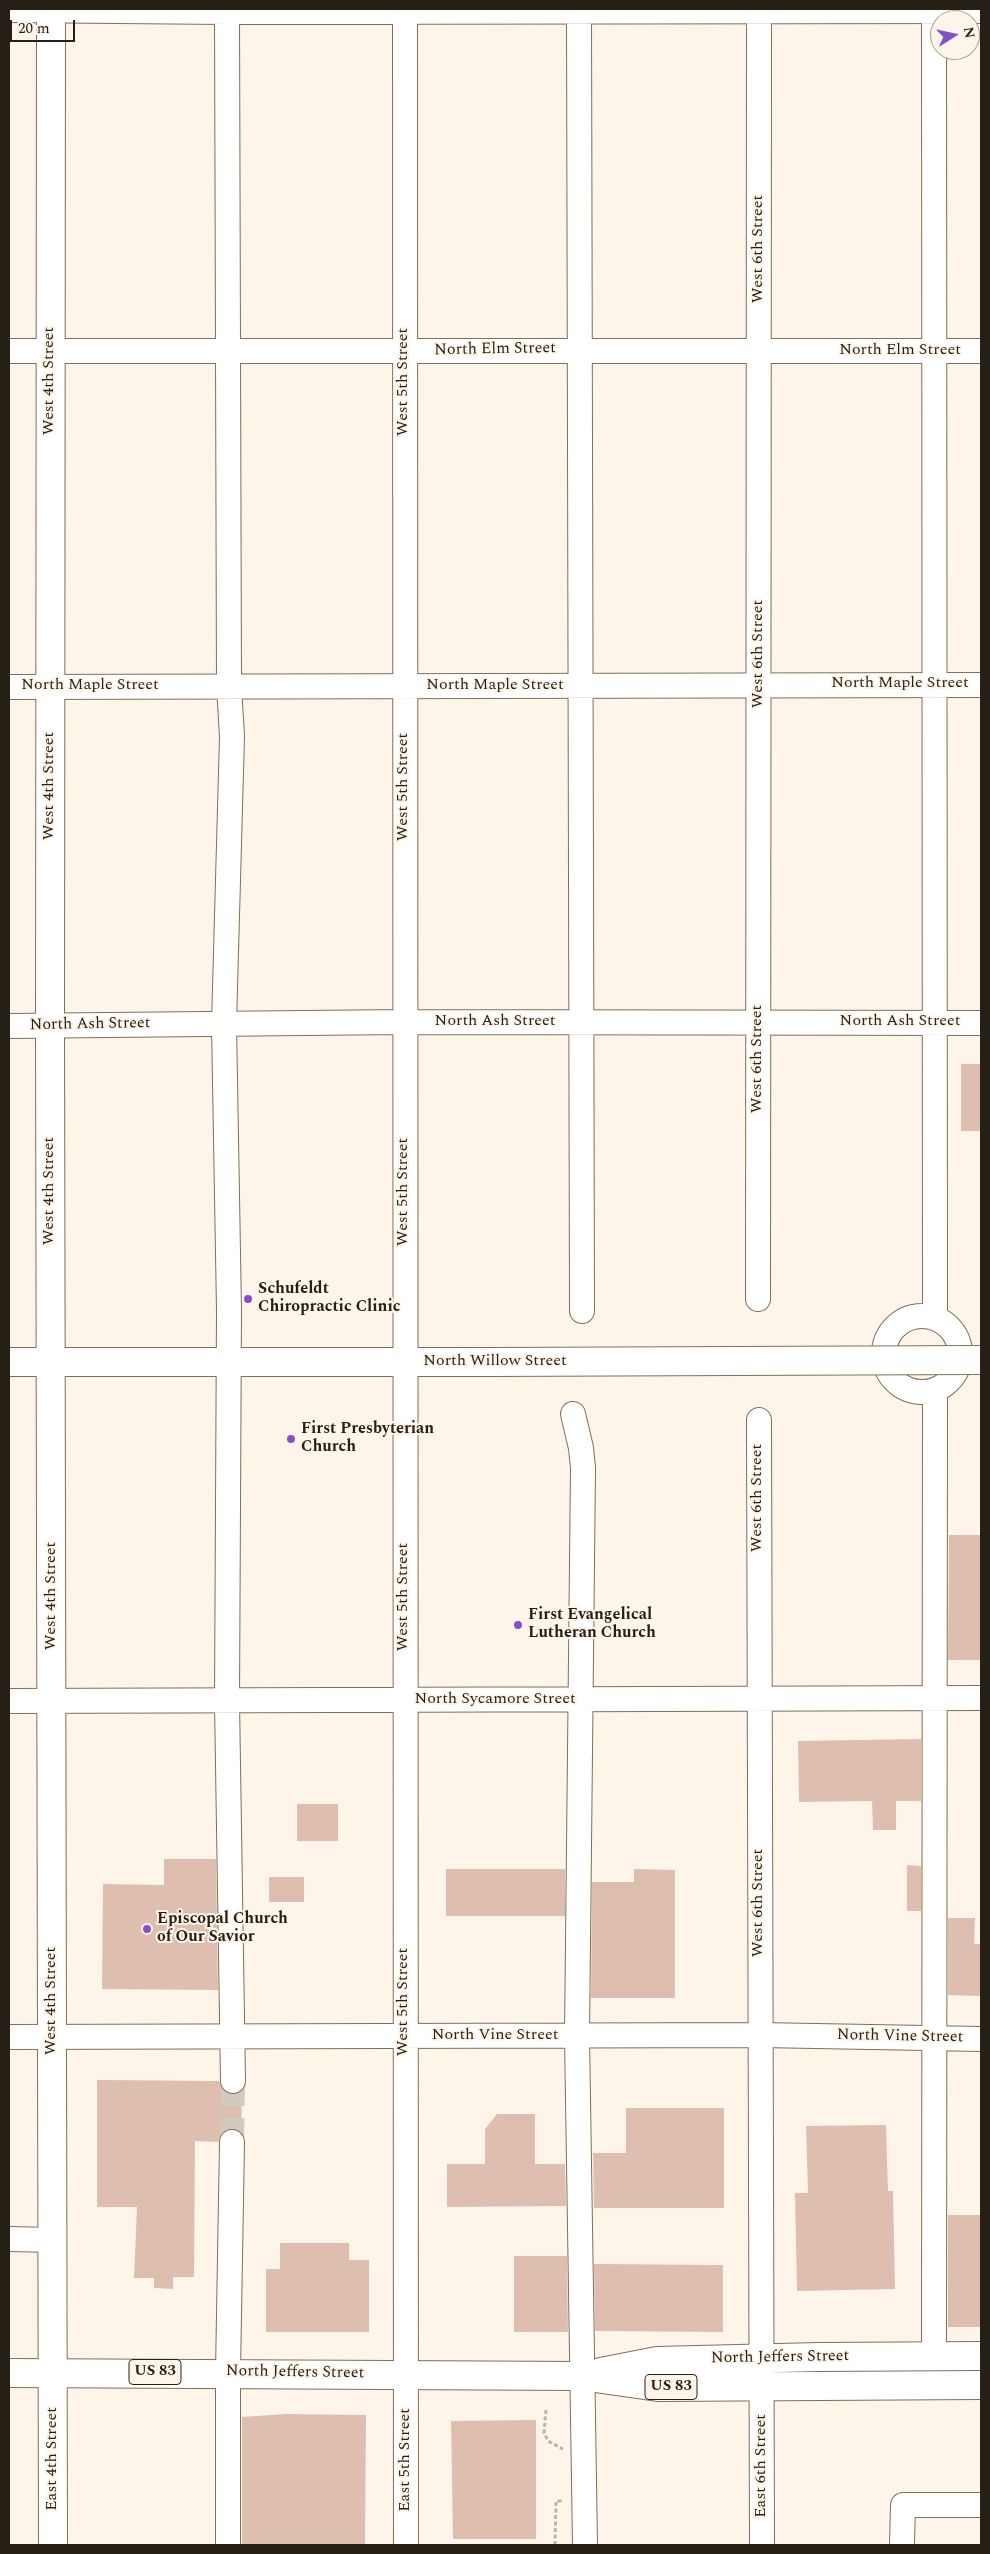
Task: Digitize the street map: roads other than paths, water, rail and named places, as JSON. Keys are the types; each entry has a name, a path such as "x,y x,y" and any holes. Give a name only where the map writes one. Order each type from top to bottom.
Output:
{"main road":[{"name":"West 4th Street","path":"51,9 49,351 53,2372"},
{"name":"North Willow Street","path":"9,1362 404,1363 974,1356"},
{"name":"North Jeffers Street","path":"581,2376 657,2361 981,2356"},
{"name":"North Jeffers Street","path":"9,2372 228,2372 581,2376 658,2387 981,2385"},
{"name":"East 4th Street","path":"53,2372 53,2545"}],"street":[{"path":"9,10 930,10"},
{"path":"227,10 230,686 232,736 224,1024 228,1362 227,1701 233,2081"},
{"name":"West 5th Street","path":"405,10 404,2036 406,2375"},
{"path":"580,10 580,1022 582,1311"},
{"name":"West 6th Street","path":"758,1299 759,10"},
{"path":"934,60 936,1318"},
{"name":"North Elm Street","path":"9,350 404,352 580,349 981,351"},
{"name":"North Maple Street","path":"9,687 981,685"},
{"name":"North Ash Street","path":"9,1026 404,1022 981,1023"},
{"path":"920,1316 936,1318 947,1325 974,1356 958,1367 947,1383 936,1390 913,1391 898,1383 890,1373 885,1360 885,1347 889,1334 897,1325 908,1318 920,1316"},
{"path":"934,2340 933,2038 936,1390"},
{"path":"573,1414 581,1448 583,1468 577,2036 585,2545"},
{"name":"West 6th Street","path":"759,1420 758,1698 762,2387"},
{"name":"North Sycamore Street","path":"9,1702 981,1698"},
{"name":"North Vine Street","path":"9,2037 760,2035 981,2038"},
{"path":"228,2545 228,2372 232,2142"},
{"path":"9,2239 53,2240"},
{"name":"East 5th Street","path":"406,2375 406,2545"},
{"name":"East 6th Street","path":"762,2387 762,2545"},
{"path":"902,2545 903,2505 981,2505"}],"tunnel":[{"path":"232,2142 233,2081"}],"place":[{"name":"Schufeldt Chiropractic Clinic","path":"248,1299"},
{"name":"First Presbyterian Church","path":"291,1439"},
{"name":"First Evangelical Lutheran Church","path":"518,1625"},
{"name":"Episcopal Church of Our Savior","path":"147,1929"}]}
